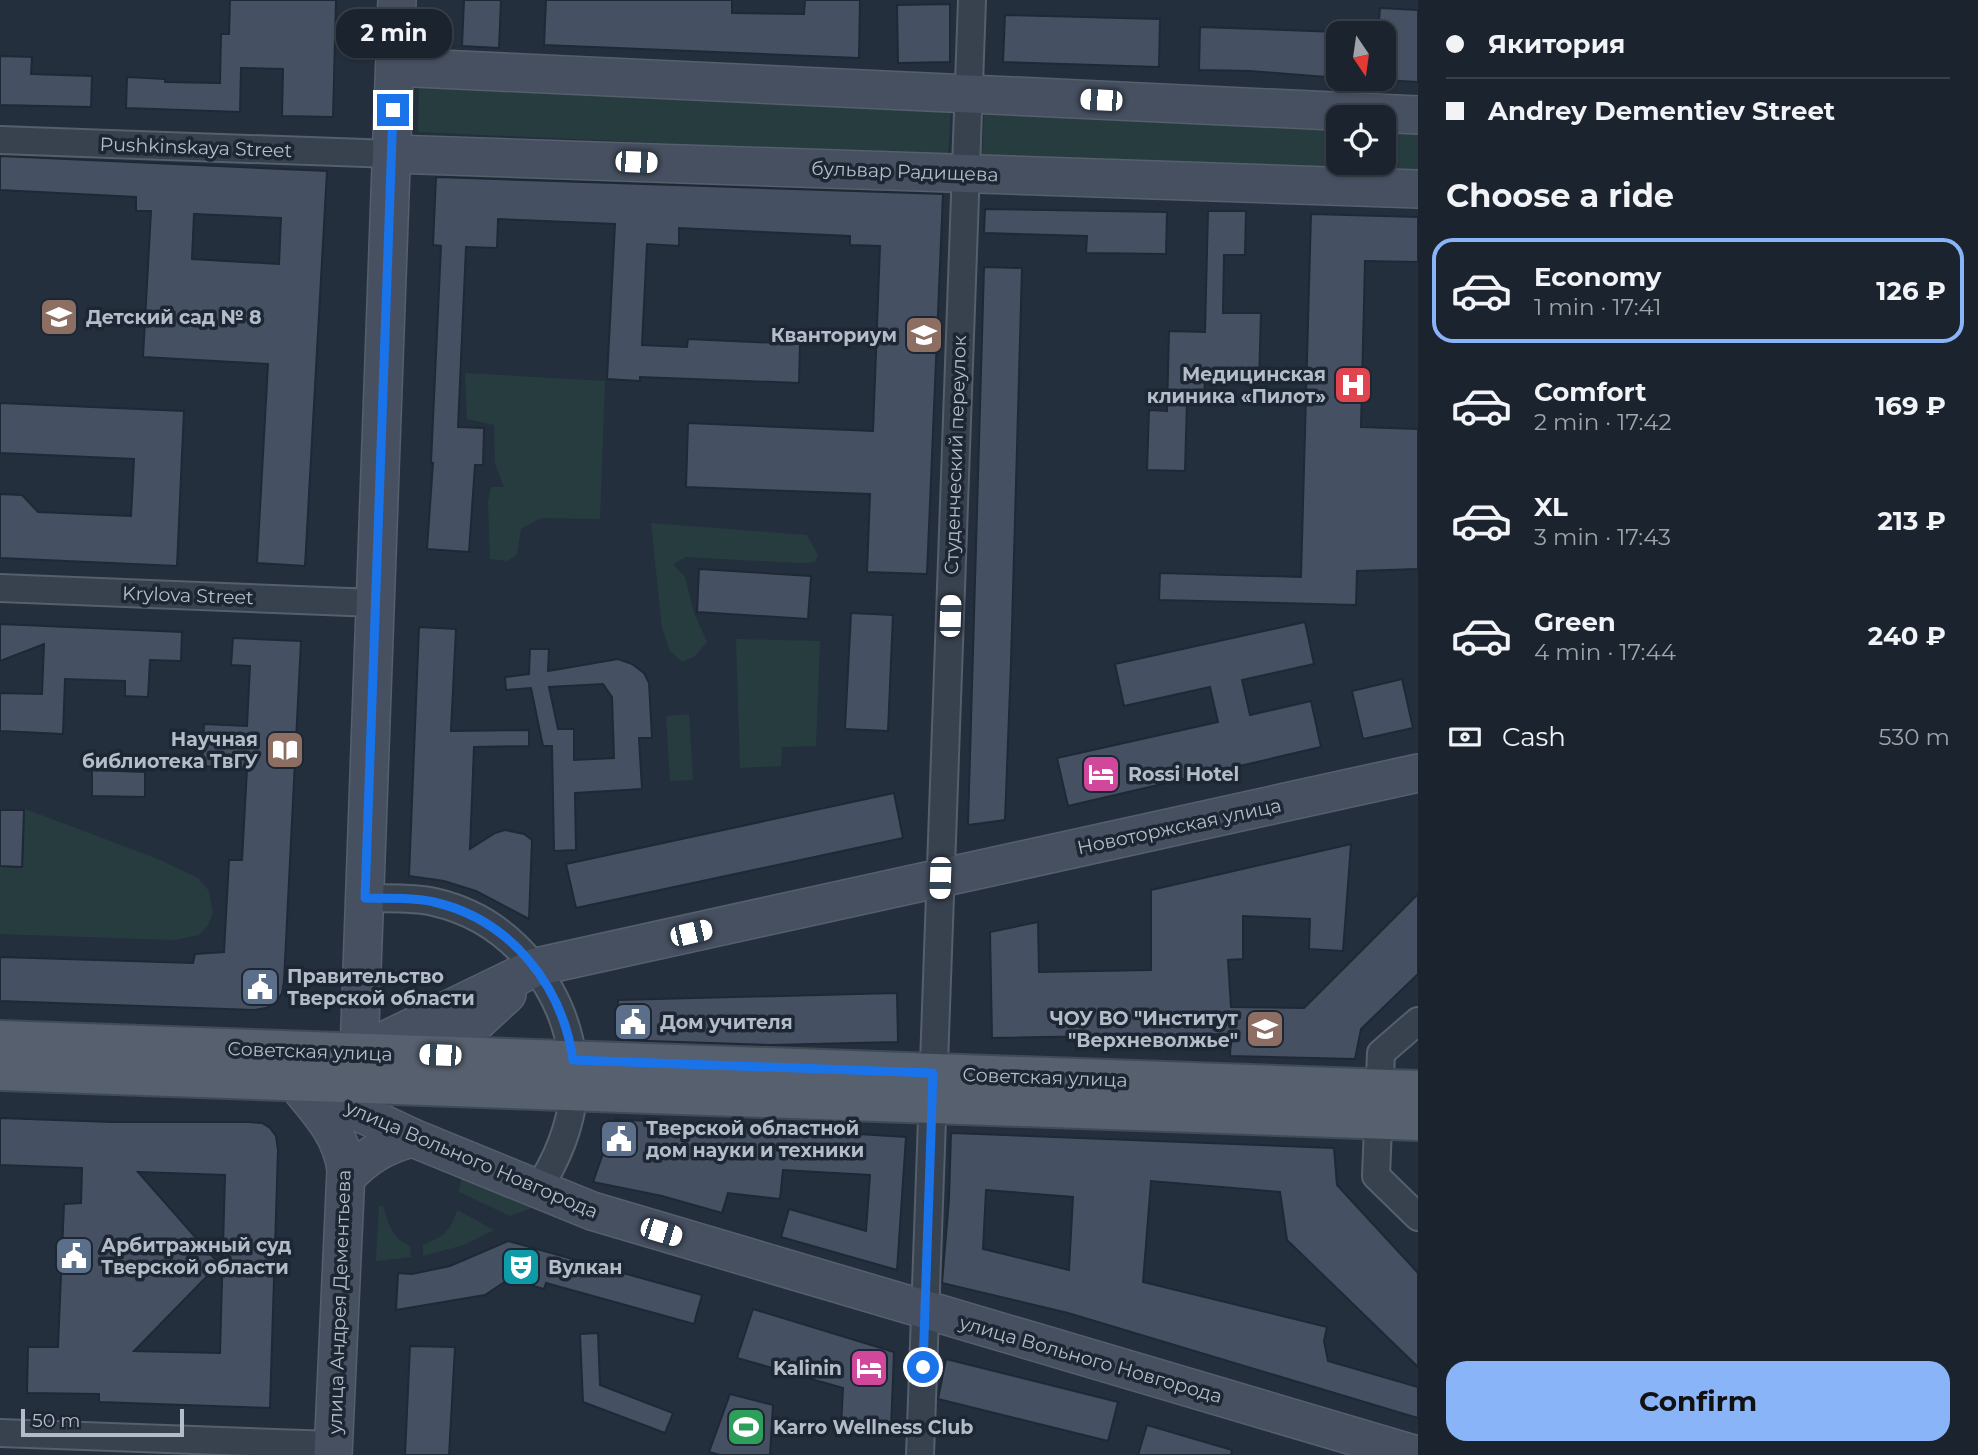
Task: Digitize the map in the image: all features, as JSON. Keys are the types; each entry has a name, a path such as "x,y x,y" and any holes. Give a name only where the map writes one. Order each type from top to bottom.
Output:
{"main road":[{"name":"Советская улица","path":"0,1040 440,1055 574,1076"},
{"name":"Советская улица","path":"0,1071 388,1085 574,1076 933,1088 1379,1104 1418,1121"},
{"name":"Советская улица","path":"1379,1104 1418,1090"}],"street":[{"path":"397,0 359,1053 536,967"},
{"name":"Студенческий переулок","path":"919,1455 972,0"},
{"path":"395,67 1418,114"},
{"name":"Pushkinskaya Street","path":"0,140 391,154"},
{"name":"бульвар Радищева","path":"391,154 1418,189"},
{"name":"Krylova Street","path":"0,588 375,603"},
{"name":"Новоторжская улица","path":"536,967 1418,773"},
{"path":"365,898 431,901 456,908 480,920 502,934 536,967 552,993 562,1015 574,1076 569,1122 562,1146 537,1190"},
{"path":"388,1085 440,1055 536,967"},
{"path":"1418,1021 1381,1053 1376,1176 1418,1217"},
{"name":"улица Вольного Новгорода","path":"295,1082 413,1138 592,1211 1417,1455"},
{"name":"улица Андрея Дементьева","path":"295,1082 334,1131 344,1154 346,1178 333,1450"},
{"path":"346,1178 376,1152 413,1138"},
{"path":"0,1433 333,1450"}],"green space":[{"path":"419,78 951,107 948,156 418,132"},
{"path":"984,113 1326,126 1326,173 982,160"},
{"path":"1396,129 1418,130 1418,177 1367,175 1396,175"},
{"path":"465,373 605,381 600,519 541,518 521,529 517,555 507,561 490,559 488,502 491,487 504,487 495,464 494,425 467,419"},
{"path":"651,523 807,535 818,555 815,562 799,563 686,557 673,564 685,577 694,613 707,642 694,657 682,662 670,651 662,628"},
{"path":"736,639 820,641 816,746 782,747 781,766 740,768"},
{"path":"689,714 693,780 670,781 666,716"},
{"path":"25,809 158,859 198,878 209,891 213,913 208,925 199,935 174,940 0,934 0,867 23,868"},
{"path":"462,1173 532,1208 510,1216 459,1192"},
{"path":"379,1206 383,1206 395,1235 410,1246 411,1257 376,1261"},
{"path":"457,1210 494,1230 464,1245 423,1256 423,1245 445,1232"}],"building":[{"path":"230,0 336,0 333,117 282,116 283,69 241,68 240,112 126,108 127,77 165,79 165,82 220,83 221,34 229,34"},
{"path":"464,0 501,0 499,48 462,46"},
{"path":"546,0 732,0 732,13 804,14 805,0 860,0 859,58 544,45"},
{"path":"950,4 950,62 898,63 897,5"},
{"path":"1380,8 1418,10 1418,82 1396,81 1396,21 1379,21"},
{"path":"1005,15 1160,19 1159,67 1003,62"},
{"path":"1200,27 1326,32 1326,77 1199,70"},
{"path":"0,56 32,57 31,74 92,76 91,107 0,105"},
{"path":"0,156 327,171 305,566 257,563 268,364 143,357 151,211 136,211 136,197 0,190","holes":["194,214 281,218 279,264 192,259"]},
{"path":"436,177 943,194 927,574 867,572 870,494 686,487 688,423 873,431 880,246 850,245 850,236 679,228 679,246 647,244 642,345 687,347 688,339 800,344 799,383 640,377 640,381 607,379 615,224 498,219 497,248 466,247 458,427 484,428 483,465 475,465 469,552 427,549 441,246 433,245"},
{"path":"985,209 1167,212 1166,254 1086,253 1087,236 984,233"},
{"path":"1208,211 1246,211 1245,255 1224,255 1223,313 1261,313 1259,381 1205,380 1204,399 1187,399 1185,471 1147,470 1149,410 1167,411 1169,331 1205,332"},
{"path":"1311,214 1418,217 1418,262 1365,261 1361,427 1418,429 1418,569 1357,571 1356,605 1159,600 1160,573 1301,577"},
{"path":"984,267 1022,268 1011,663 1005,820 968,825"},
{"path":"0,403 184,411 177,566 0,558 0,494 22,495 38,512 131,516 134,459 0,453"},
{"path":"699,569 811,576 808,619 697,612"},
{"path":"851,613 893,615 888,731 845,729"},
{"path":"1305,622 1314,664 1242,680 1250,715 1311,701 1321,747 1068,806 1057,758 1218,722 1210,687 1124,706 1115,664"},
{"path":"0,624 182,632 181,661 150,660 148,697 125,696 125,681 65,679 63,734 0,731 0,693 42,694 44,644 0,661"},
{"path":"419,627 456,629 451,731 529,730 529,746 474,747 470,849 495,833 505,830 524,834 532,840 529,919 476,891 444,881 409,876"},
{"path":"233,638 301,641 282,993 276,1002 266,1008 254,1010 0,1001 0,957 193,963 195,954 224,952 229,860 242,860 247,769 202,766 204,724 247,726 250,666 231,665"},
{"path":"530,649 549,649 548,671 618,659 632,664 644,673 649,683 652,738 639,738 642,789 575,793 576,850 554,851 552,746 543,746 531,688 506,690 505,677 529,674","holes":["603,684 612,697 614,758 574,760 574,729 558,729 549,687"]},
{"path":"1402,679 1413,728 1363,739 1352,691"},
{"path":"92,770 145,772 145,797 92,796"},
{"path":"894,793 903,838 576,908 566,864"},
{"path":"0,810 24,810 22,867 0,866"},
{"path":"1351,844 1343,951 1309,949 1310,919 1243,916 1243,959 1228,960 1231,1007 1304,1008 1418,894 1418,974 1361,1029 1355,1059 1230,1056 1231,1034 992,1038 990,932 1038,922 1039,972 1151,970 1151,890"},
{"path":"897,993 898,1042 771,1045 619,1040 618,1000"},
{"path":"0,1118 111,1122 249,1122 262,1123 270,1128 276,1136 278,1150 270,1408 99,1402 99,1394 27,1393 28,1347 58,1347 64,1204 81,1203 82,1168 0,1165","holes":["138,1172 225,1175 220,1353 134,1351 219,1264"]},
{"path":"615,1119 906,1137 897,1270 781,1237 789,1209 866,1231 870,1175 783,1170 780,1199 728,1193 722,1213 662,1196 593,1182"},
{"path":"951,1133 1334,1148 1337,1185 1418,1273 1418,1367 1287,1240 1280,1192 1151,1181 1143,1282 1327,1327 1324,1341 1328,1361 1418,1387 1418,1418 1068,1313 942,1283","holes":["986,1190 1073,1197 1069,1270 983,1249"]},
{"path":"508,1241 702,1295 694,1324 546,1283 544,1289 509,1279 485,1295 396,1310 398,1273 412,1274 450,1266"},
{"path":"753,1309 894,1352 891,1429 841,1427 843,1388 737,1358"},
{"path":"598,1333 600,1385 673,1413 665,1433 583,1402 580,1334"},
{"path":"410,1346 455,1347 449,1455 405,1455"},
{"path":"946,1359 1118,1402 1108,1441 938,1399"},
{"path":"730,1394 773,1405 770,1455 720,1455 709,1452"},
{"path":"1147,1425 1232,1450 1231,1455 1138,1455"}],"place":[{"name":"Детский сад № 8","path":"59,317"},
{"name":"Кванториум","path":"924,335"},
{"name":"Медицинская клиника «Пилот»","path":"1353,385"},
{"name":"Научная библиотека ТвГУ","path":"285,750"},
{"name":"Rossi Hotel","path":"1101,774"},
{"name":"Правительство Тверской области","path":"260,987"},
{"name":"Дом учителя","path":"633,1022"},
{"name":"ЧОУ ВО \"Институт \"Верхневолжье\"","path":"1265,1029"},
{"name":"Тверской областной дом науки и техники","path":"619,1139"},
{"name":"Арбитражный суд Тверской области","path":"74,1256"},
{"name":"Вулкан","path":"521,1267"},
{"name":"Kalinin","path":"869,1368"},
{"name":"Karro Wellness Club","path":"746,1427"}],"route":[{"path":"393,110 365,898 431,901 456,908 502,934 536,967 558,1003 573,1060 933,1073 923,1367"}]}
